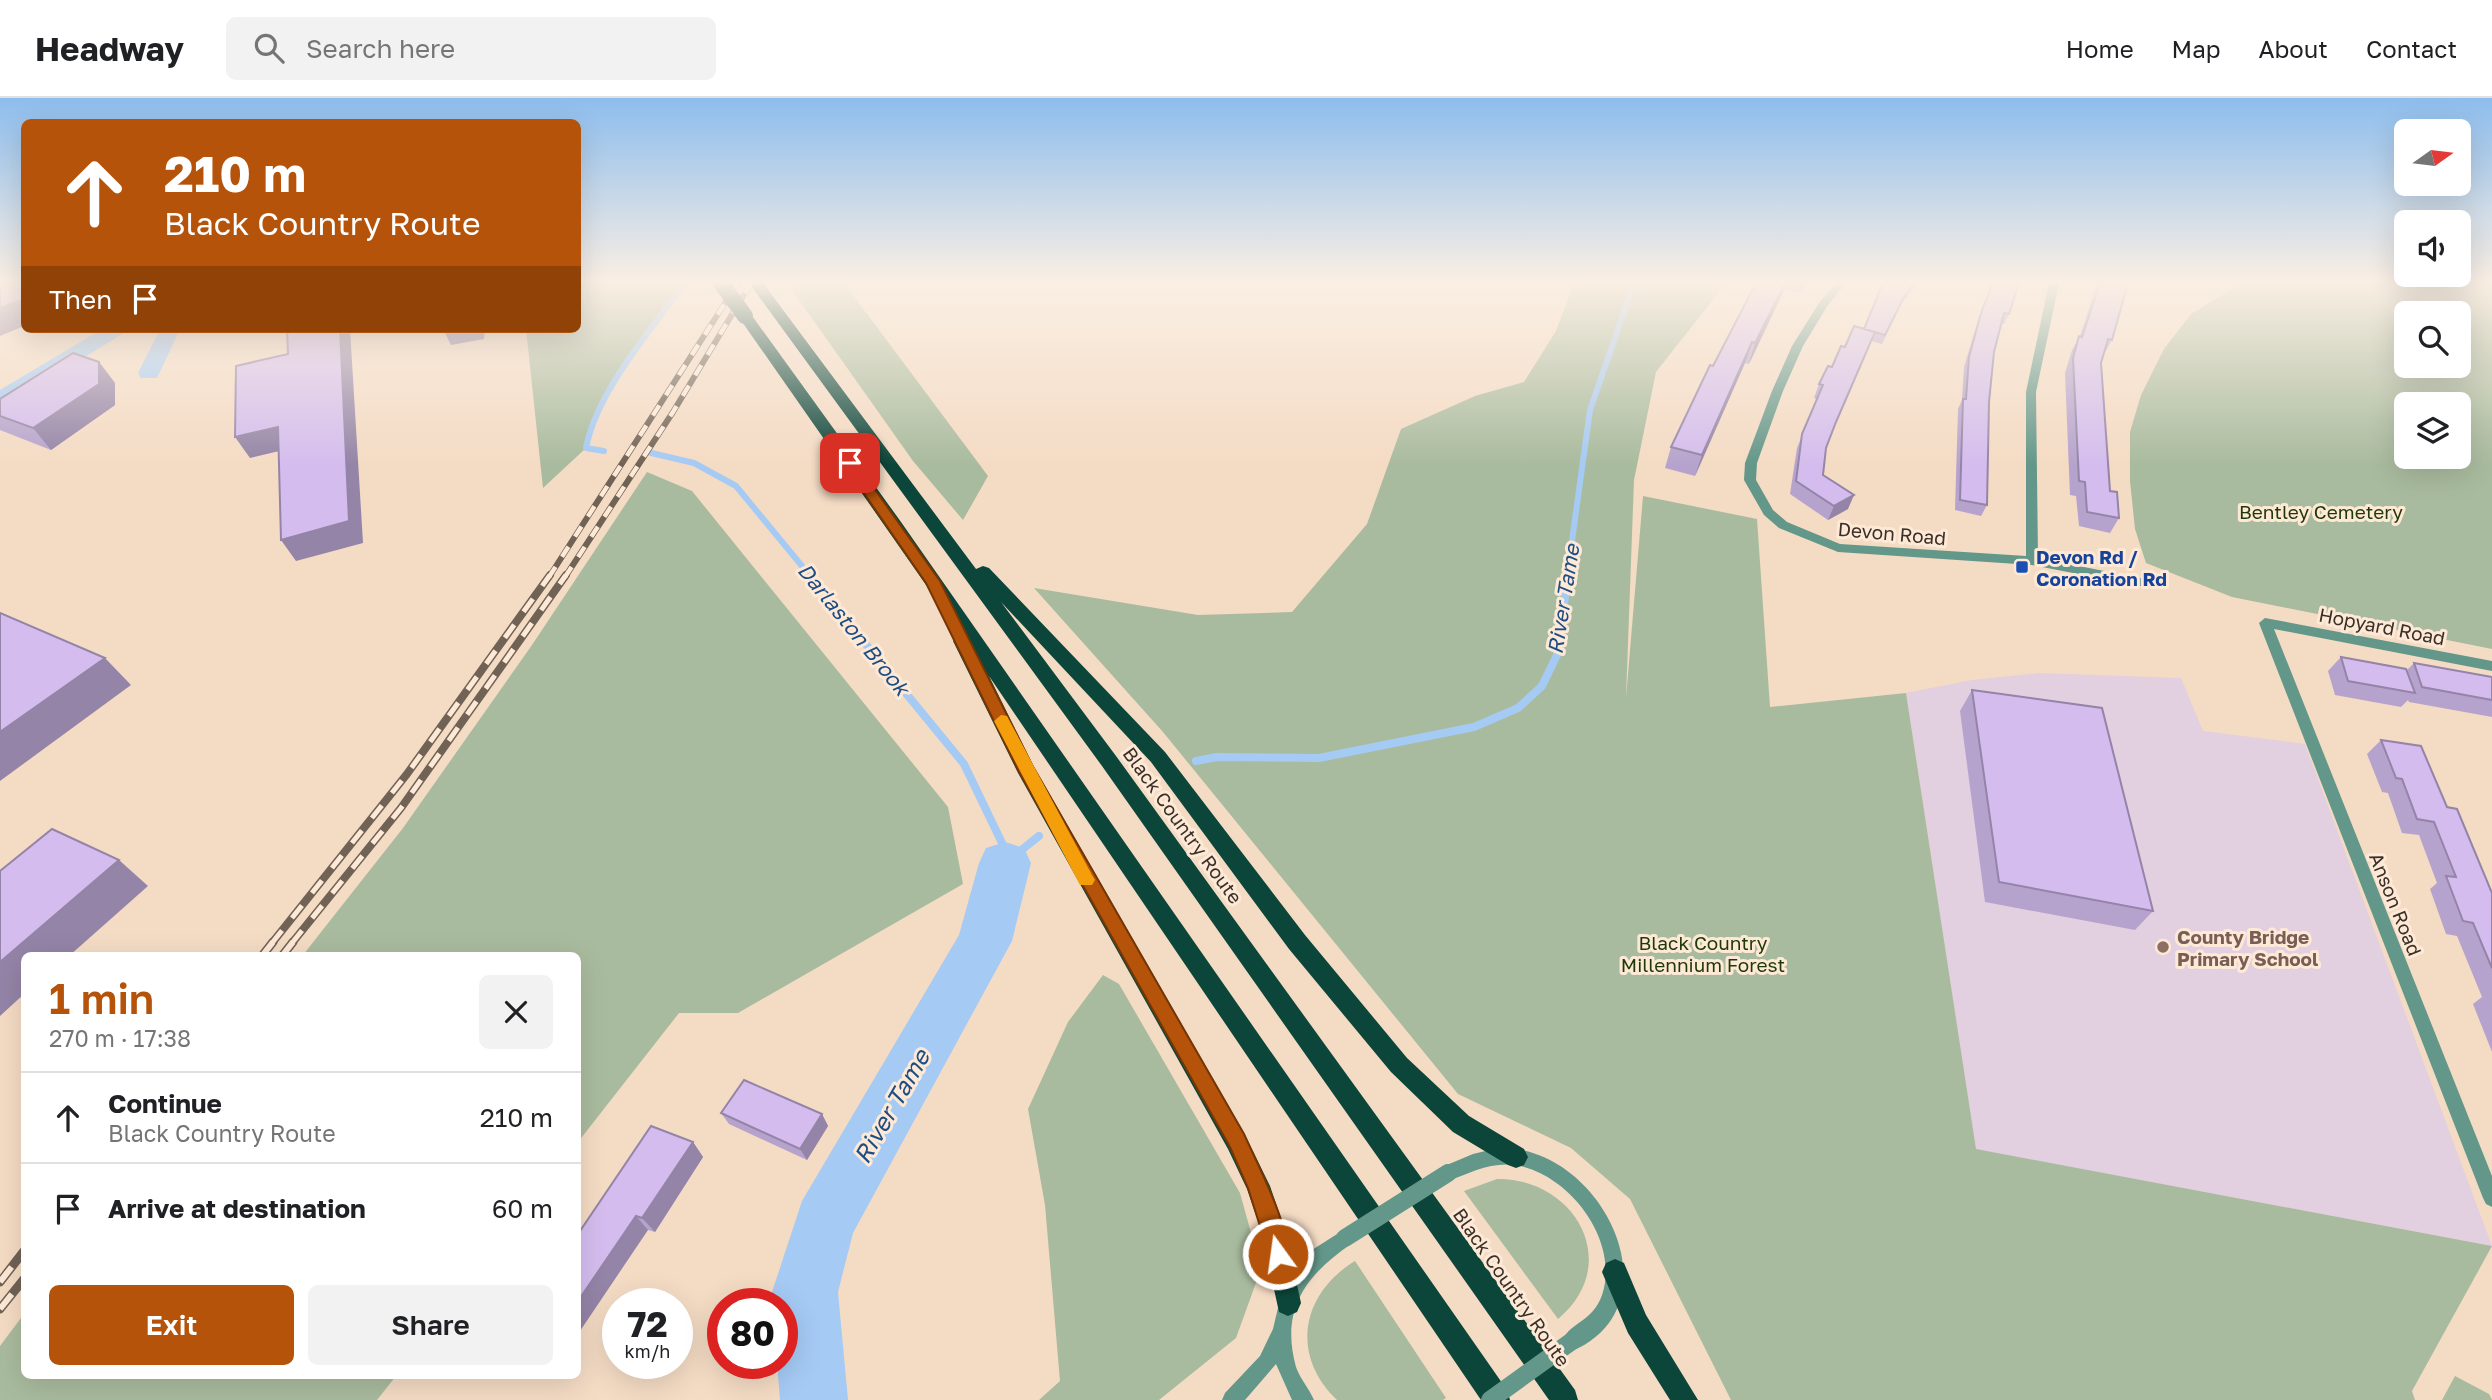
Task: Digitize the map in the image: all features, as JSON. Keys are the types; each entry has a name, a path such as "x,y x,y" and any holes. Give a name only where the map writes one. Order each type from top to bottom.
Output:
{"highway":[{"path":"765,344 933,581 1497,1400"},
{"name":"Black Country Route","path":"801,344 1110,761 1565,1400"},
{"path":"925,510 1158,757 1297,942 1399,1065 1461,1124 1516,1157"},
{"path":"933,581 1025,768 1237,1141 1258,1186 1273,1230 1288,1303"},
{"path":"1615,1272 1637,1324 1685,1400"}],"street":[{"name":"Devon Road","path":"1799,344 1787,362 1751,463 1750,480 1757,496 1768,512 1783,525 1838,548 2032,561 2150,584"},
{"path":"2032,561 2031,392 2041,344"},
{"name":"Hopyard Road","path":"2265,623 2492,666"},
{"name":"Anson Road","path":"2265,623 2492,1198"},
{"path":"1304,1400 1287,1374 1282,1353 1282,1332 1288,1303 1296,1283 1309,1264 1448,1173 1484,1158 1516,1157 1557,1173 1574,1186 1589,1203 1601,1224 1615,1272 1613,1292 1606,1310 1592,1327 1490,1400"},
{"path":"1233,1400 1267,1363 1282,1332"}],"shaded area":[{"name":"County Bridge Primary School","path":"2038,673 2181,678 2203,731 2305,744 2492,1246 1976,1150 1906,693 1972,680"}],"green space":[{"path":"528,344 642,344 598,413 586,448 543,488"},
{"path":"830,344 889,344 988,476 963,520 913,461"},
{"name":"Black Country Millennium Forest","path":"1548,344 1678,344 1656,372 1634,480 1626,698 1643,496 1757,519 1770,707 1906,693 1976,1149 2492,1246 2412,1391 2415,1400 1731,1400 1630,1199 1571,1148 1458,1094 1163,732 1034,588 1198,615 1292,612 1367,524 1401,429 1475,396 1524,382"},
{"name":"Bentley Cemetery","path":"2168,344 2394,344 2394,378 2471,378 2471,344 2492,344 2492,649 2232,597 2146,563 2135,529 2130,481 2130,432 2141,395"},
{"path":"647,472 692,491 948,807 963,884 738,1013 679,1013 581,1138 581,952 305,952 403,828 532,645"},
{"path":"1103,975 1119,984 1240,1193 1261,1269 1236,1338 1159,1400 1039,1400 1060,1381 1045,1205 1028,1109 1068,1022"},
{"path":"1497,1179 1525,1182 1549,1193 1568,1208 1582,1228 1588,1250 1587,1274 1578,1297 1558,1319 1464,1191"},
{"path":"1355,1261 1446,1398 1443,1400 1337,1400 1322,1382 1312,1364 1308,1326 1313,1308 1323,1290"},
{"path":"21,1318 21,1379 394,1379 377,1400 0,1400 0,1346"},
{"path":"2455,1376 2489,1394 2492,1400 2442,1400"}],"building":[{"path":"288,344 341,344 349,521 281,540 278,427 235,437 236,366 288,354"},
{"path":"1725,344 1751,344 1702,455 1671,447 1710,365 1713,366"},
{"path":"1846,344 1870,344 1826,448 1823,475 1854,495 1834,506 1796,481 1802,434 1823,385 1819,384 1828,366 1832,367 1841,346 1845,347"},
{"path":"1973,344 1996,344 1989,402 1987,505 1960,500 1963,399 1966,399"},
{"path":"2077,344 2107,344 2101,363 2110,491 2117,492 2119,518 2087,512 2085,482 2079,481 2073,358"},
{"path":"73,353 99,362 99,384 33,428 0,416 0,399"},
{"path":"0,613 105,658 0,732"},
{"path":"2341,657 2406,669 2415,693 2348,681"},
{"path":"2414,663 2492,677 2492,700 2422,687"},
{"path":"1972,690 2102,708 2153,911 1999,882"},
{"path":"2381,740 2421,746 2447,807 2457,809 2492,893 2492,968 2473,923 2463,921 2446,876 2456,877 2434,822 2417,819 2402,779 2396,778"},
{"path":"52,829 119,860 0,962 0,871"},
{"path":"744,1080 822,1114 800,1149 721,1113"},
{"path":"651,1126 693,1142 642,1218 636,1216 581,1297 581,1230"}],"waterway":[{"path":"0,399 92,344"},
{"path":"149,373 163,344"},
{"name":"Darlaston Brook","path":"604,451 586,448 592,426 613,383 640,344"},
{"name":"River Tame","path":"1567,577 1590,410 1613,344"},
{"name":"Darlaston Brook","path":"647,452 694,463 736,486 811,577"},
{"name":"Darlaston Brook","path":"809,575 964,764 1002,843 1005,863 1039,836"},
{"name":"River Tame","path":"1196,761 1217,757 1319,758 1474,727 1518,708 1542,686 1557,655 1568,575"},
{"name":"River Tame","path":"814,1400 805,1292 824,1223 985,941 1005,863"}],"railway":[{"path":"549,577 699,344"},
{"path":"565,577 714,344"},
{"path":"272,943 407,774 550,575"},
{"path":"292,943 401,808 566,575"},
{"path":"265,952 273,942"},
{"path":"285,952 293,942"},
{"path":"0,1282 21,1255"},
{"path":"0,1309 21,1283"}],"slow traffic":[{"path":"1001,721 1086,880"}],"place":[{"name":"Devon Rd / Coronation Rd","path":"2022,567"},
{"name":"County Bridge Primary School","path":"2163,947"}],"route":[{"path":"850,463 933,581 1025,768 1093,893 1237,1141 1258,1186 1278,1254"}]}
